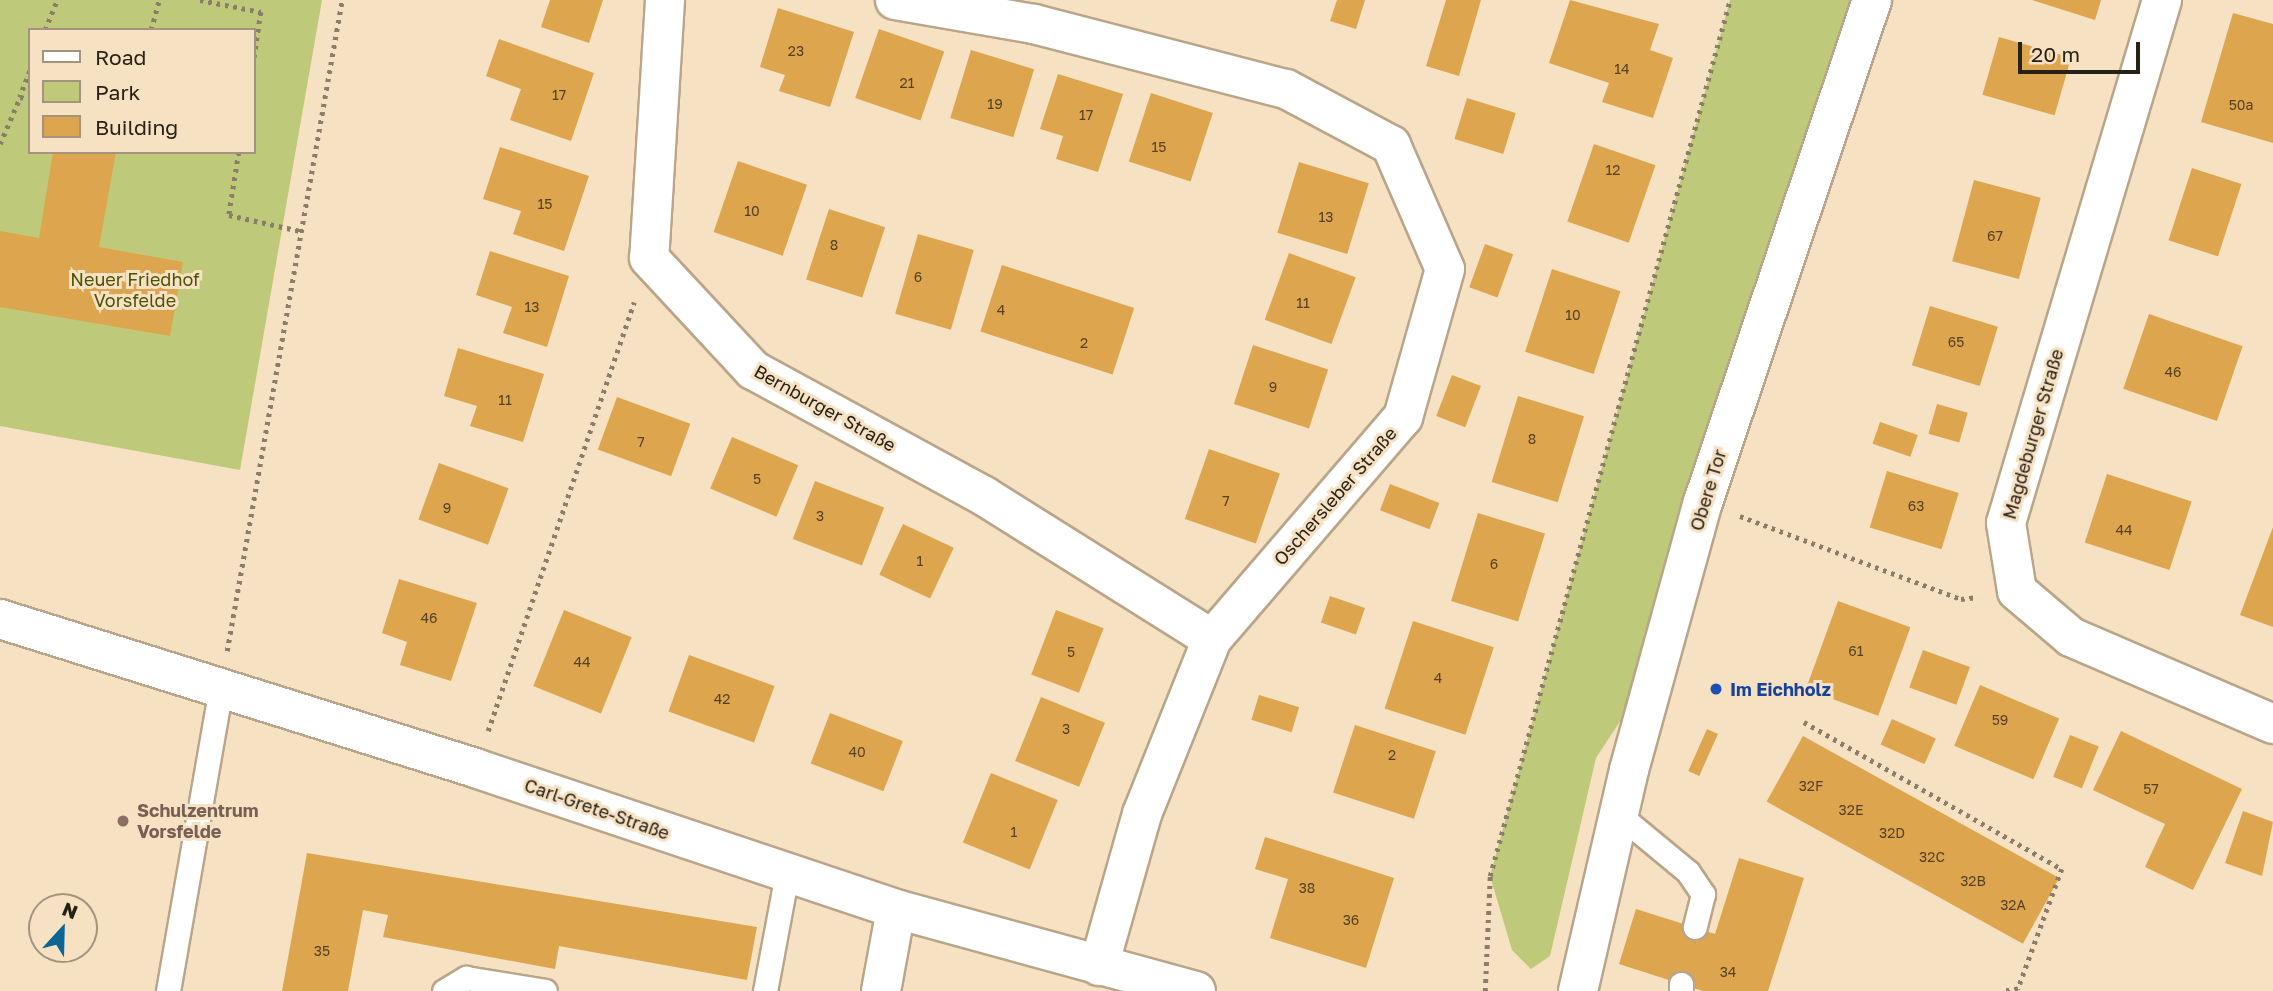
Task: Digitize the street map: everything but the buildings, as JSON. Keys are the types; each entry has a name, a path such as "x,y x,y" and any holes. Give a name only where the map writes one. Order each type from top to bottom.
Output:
{"street":[{"path":"649,258 665,0"},
{"name":"Oschersleber Straße","path":"895,0 1034,24 1286,89 1391,145 1445,269 1402,417 1212,639 1143,814 1099,966"},
{"name":"Obere Tor","path":"1578,991 1618,814 1703,502 1872,0"},
{"name":"Magdeburger Straße","path":"2017,592 2006,523 2162,0"},
{"name":"Bernburger Straße","path":"649,258 753,370 984,496 1212,639"},
{"path":"2017,592 2071,637 2273,724"},
{"name":"Carl-Grete-Straße","path":"0,619 475,768 896,909 1196,991"},
{"path":"881,991 896,909"}],"lane":[{"path":"168,991 221,687"},
{"path":"1618,814 1688,872 1703,894 1695,927"},
{"path":"765,991 787,874"},
{"path":"444,991 466,978 545,991"}],"path":[{"path":"46,28 57,0"},
{"path":"152,28 159,0"},
{"path":"200,0 261,12 256,46"},
{"path":"221,687 342,0"},
{"path":"1485,991 1490,876 1730,0"},
{"path":"0,144 28,76"},
{"path":"20,97 28,99"},
{"path":"239,154 229,215 300,232"},
{"path":"475,768 649,258"},
{"path":"1703,502 1961,599 2017,592"},
{"path":"1804,722 2062,869 2018,989 2005,991"}],"green space":[{"name":"Neuer Friedhof Vorsfelde","path":"0,0 322,0 240,470 0,426"},
{"path":"1730,0 1872,0 1657,665 1596,758 1550,956 1531,969 1512,950 1490,876"}],"place":[{"name":"Im Eichholz","path":"1716,689"},
{"name":"Schulzentrum Vorsfelde","path":"123,821"}]}
